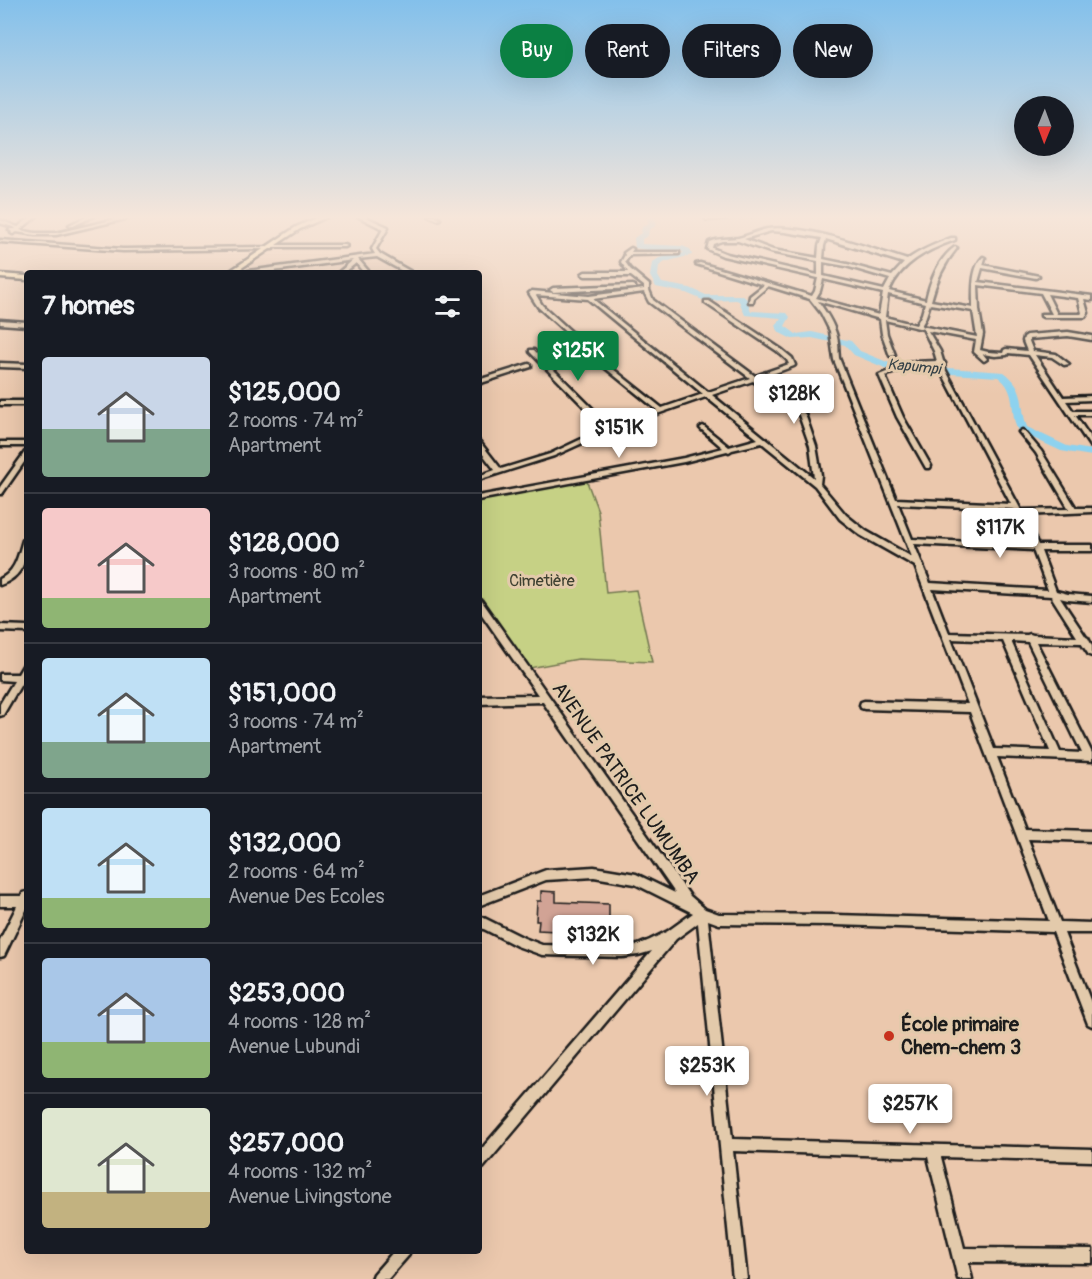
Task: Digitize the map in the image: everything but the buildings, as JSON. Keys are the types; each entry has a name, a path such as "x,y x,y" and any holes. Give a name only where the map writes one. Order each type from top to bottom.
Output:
{"main road":[{"path":"0,276 24,278"}],"street":[{"path":"634,276 646,287 651,301 802,414 813,446 818,484"},
{"path":"736,276 925,330 978,339"},
{"path":"816,276 928,302 976,309"},
{"path":"886,276 893,278"},
{"path":"892,355 880,316 886,292 895,276"},
{"path":"917,327 938,276"},
{"path":"977,276 976,309 980,334 977,350 984,359"},
{"path":"813,299 820,289 822,277"},
{"path":"975,283 1092,298"},
{"path":"751,301 752,297 767,285"},
{"path":"553,290 646,287"},
{"path":"646,287 589,297 532,293 540,306 606,366 660,410"},
{"path":"1066,295 1075,288"},
{"path":"1044,293 1054,315"},
{"path":"589,297 818,484 843,517 862,533 918,564"},
{"path":"1081,297 1085,313 1078,325 1027,337 1026,341 1030,352 1092,445"},
{"path":"813,299 821,309 834,339 833,350 927,586 1092,1020"},
{"path":"482,477 552,455 609,429 793,363 779,350 707,302"},
{"path":"1043,315 1054,315 1078,325 1092,338"},
{"path":"0,322 24,324"},
{"path":"925,330 942,363 942,369 1036,548 1053,592 1092,653"},
{"path":"977,350 984,354 999,355 1005,354 1006,351 1054,355 1066,364"},
{"path":"532,351 609,429"},
{"path":"928,465 900,417 882,375 911,364 942,363"},
{"path":"0,365 24,366"},
{"path":"482,381 529,366"},
{"path":"1061,399 1092,398"},
{"path":"0,403 24,403"},
{"path":"1071,413 1092,413"},
{"path":"703,428 729,450"},
{"path":"1022,432 1039,452 1074,511"},
{"path":"482,497 729,450 764,440"},
{"path":"0,444 24,444"},
{"path":"482,448 499,471"},
{"path":"0,492 24,457"},
{"path":"894,501 1017,510 1092,510"},
{"path":"909,541 1036,548 1092,548"},
{"path":"0,582 10,579 16,572 24,549"},
{"path":"927,586 1053,592 1068,597 1092,599"},
{"name":"AVENUE PATRICE LUMUMBA","path":"482,608 686,900 702,913"},
{"path":"0,627 24,629"},
{"path":"946,636 1085,640"},
{"path":"1005,637 1057,756"},
{"path":"1030,637 1091,758"},
{"path":"0,712 24,671"},
{"path":"0,677 20,678"},
{"path":"482,700 546,698"},
{"path":"864,705 973,708"},
{"path":"990,753 1091,758"},
{"path":"1021,834 1092,836"},
{"path":"482,899 546,875 594,872 636,879 702,913 719,919 1092,928"},
{"path":"0,901 24,900"},
{"path":"0,952 24,904"},
{"path":"482,922 542,950 580,952 638,950 672,935 702,913"},
{"path":"702,913 728,1145 740,1279"},
{"path":"482,1158 672,935"},
{"path":"728,1145 1092,1155"},
{"path":"933,1151 965,1279"},
{"path":"380,1279 401,1254"},
{"path":"959,1256 1092,1256"}],"green space":[{"name":"Cimetière","path":"586,479 598,511 606,593 636,590 652,662 578,659 524,669 482,601 482,500"}],"waterway":[{"name":"Kapumpi","path":"654,276 659,285 687,290 705,298 737,297 743,300 748,313 784,315 786,317 780,326 783,331 795,337 812,335 848,343 857,353 890,367 1001,374 1014,386 1022,429 1065,449 1092,453"}],"place":[{"name":"École primaire Chem-chem 3","path":"889,1036"}]}
